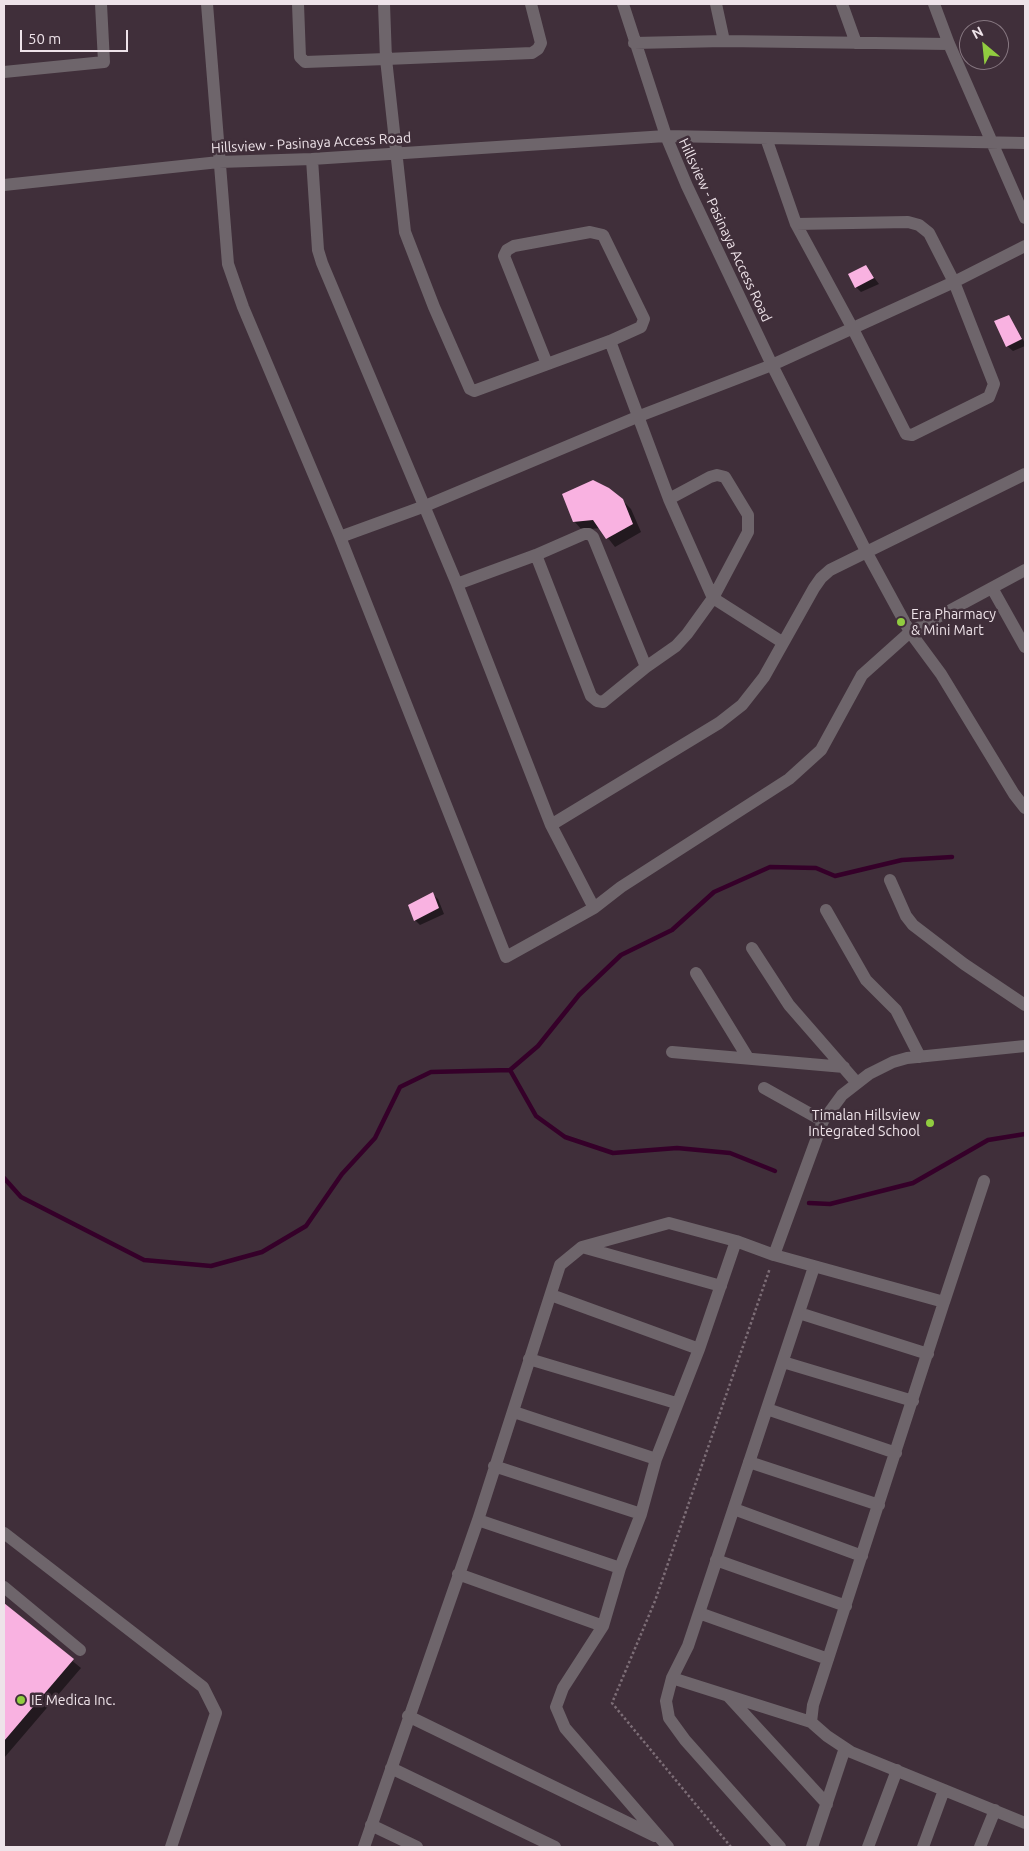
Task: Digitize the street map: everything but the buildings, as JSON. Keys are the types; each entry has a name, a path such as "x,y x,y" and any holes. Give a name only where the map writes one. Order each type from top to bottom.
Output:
{"street":[{"path":"4,72 104,62 101,4"},
{"path":"207,4 228,264 243,307 340,537 506,957 594,908 622,887 789,779 821,750 862,675 910,632 1025,570"},
{"path":"298,4 300,56 305,62 532,53 538,49 541,43 531,4"},
{"path":"384,4 386,59 405,232 467,386 474,391 610,341 641,327 644,319 603,235 590,232 514,246 507,250 504,256 547,364"},
{"path":"623,4 634,43 666,136 994,144 1025,143"},
{"path":"716,4 724,40"},
{"path":"842,4 856,43"},
{"path":"934,4 949,44 1025,218"},
{"path":"634,43 724,40 949,44"},
{"name":"Hillsview - Pasinaya Access Road","path":"4,185 219,162 312,159 666,136 712,242 867,553 910,632 941,674 1014,794 1025,808"},
{"path":"766,138 796,224 853,329 906,434 912,435 989,396 993,391 994,384 954,282 929,233 919,226 908,222 796,224"},
{"path":"312,159 320,256 457,584 551,825 594,908"},
{"path":"340,537 425,506 637,417 772,365 954,282 1025,246"},
{"path":"610,341 669,499 714,598 782,642"},
{"path":"551,825 719,723 742,705 764,677 782,642 821,578 830,570 1025,474"},
{"path":"536,555 591,696 597,701 603,702 646,667 676,646 714,598 748,532 748,515 725,477 710,476 669,499"},
{"path":"457,584 536,555 584,534 593,537 646,667"},
{"path":"992,588 1025,647"},
{"path":"890,880 906,916 913,925 964,964 1025,1005"},
{"path":"826,910 866,980 896,1010 920,1057"},
{"path":"752,948 789,1004 857,1083"},
{"path":"696,973 748,1058"},
{"path":"774,1255 823,1121 842,1095 857,1083 893,1062 920,1057 1025,1046"},
{"path":"672,1052 844,1067"},
{"path":"764,1088 823,1121"},
{"path":"811,1722 814,1705 828,1659 984,1181"},
{"path":"364,1847 408,1716 478,1520 560,1265 582,1247 669,1223 736,1241 814,1267 944,1302"},
{"path":"665,1843 565,1728 556,1707 563,1688 603,1626 620,1568 641,1514 656,1459 676,1403 699,1349 736,1241"},
{"path":"582,1247 721,1286"},
{"path":"780,1847 685,1740 669,1718 666,1701 672,1678 688,1646 814,1267"},
{"path":"551,1295 699,1349"},
{"path":"799,1313 928,1354"},
{"path":"529,1359 676,1403"},
{"path":"783,1362 913,1401"},
{"path":"767,1409 896,1453"},
{"path":"514,1412 656,1459"},
{"path":"749,1462 879,1505"},
{"path":"494,1466 641,1514"},
{"path":"734,1509 862,1556"},
{"path":"478,1520 620,1568"},
{"path":"4,1533 203,1687 216,1713 171,1847"},
{"path":"716,1560 846,1606"},
{"path":"458,1574 603,1626"},
{"path":"4,1587 80,1650"},
{"path":"699,1613 828,1659"},
{"path":"672,1678 811,1722 845,1748 1025,1823"},
{"path":"728,1696 826,1804"},
{"path":"408,1716 665,1843"},
{"path":"812,1847 845,1748"},
{"path":"390,1768 556,1847"},
{"path":"868,1847 897,1770"},
{"path":"923,1847 944,1790"},
{"path":"980,1847 995,1810"},
{"path":"371,1824 418,1847"}],"path":[{"path":"731,1847 612,1703 656,1601 774,1255"}],"waterway":[{"path":"4,1178 21,1197 144,1260 211,1266 262,1252 306,1226 342,1174 375,1138 400,1087 431,1072 510,1070 538,1046 579,995 621,955 672,930 714,892 770,867 816,868 835,876 902,860 952,857"},
{"path":"510,1070 536,1116 565,1137 613,1153 677,1148 730,1153 775,1171"},
{"path":"809,1203 830,1204 913,1183 988,1140 1025,1134"}],"place":[{"name":"Era Pharmacy & Mini Mart","path":"901,622"},
{"name":"Timalan Hillsview Integrated School","path":"930,1123"},
{"name":"IE Medica Inc.","path":"21,1700"}]}
